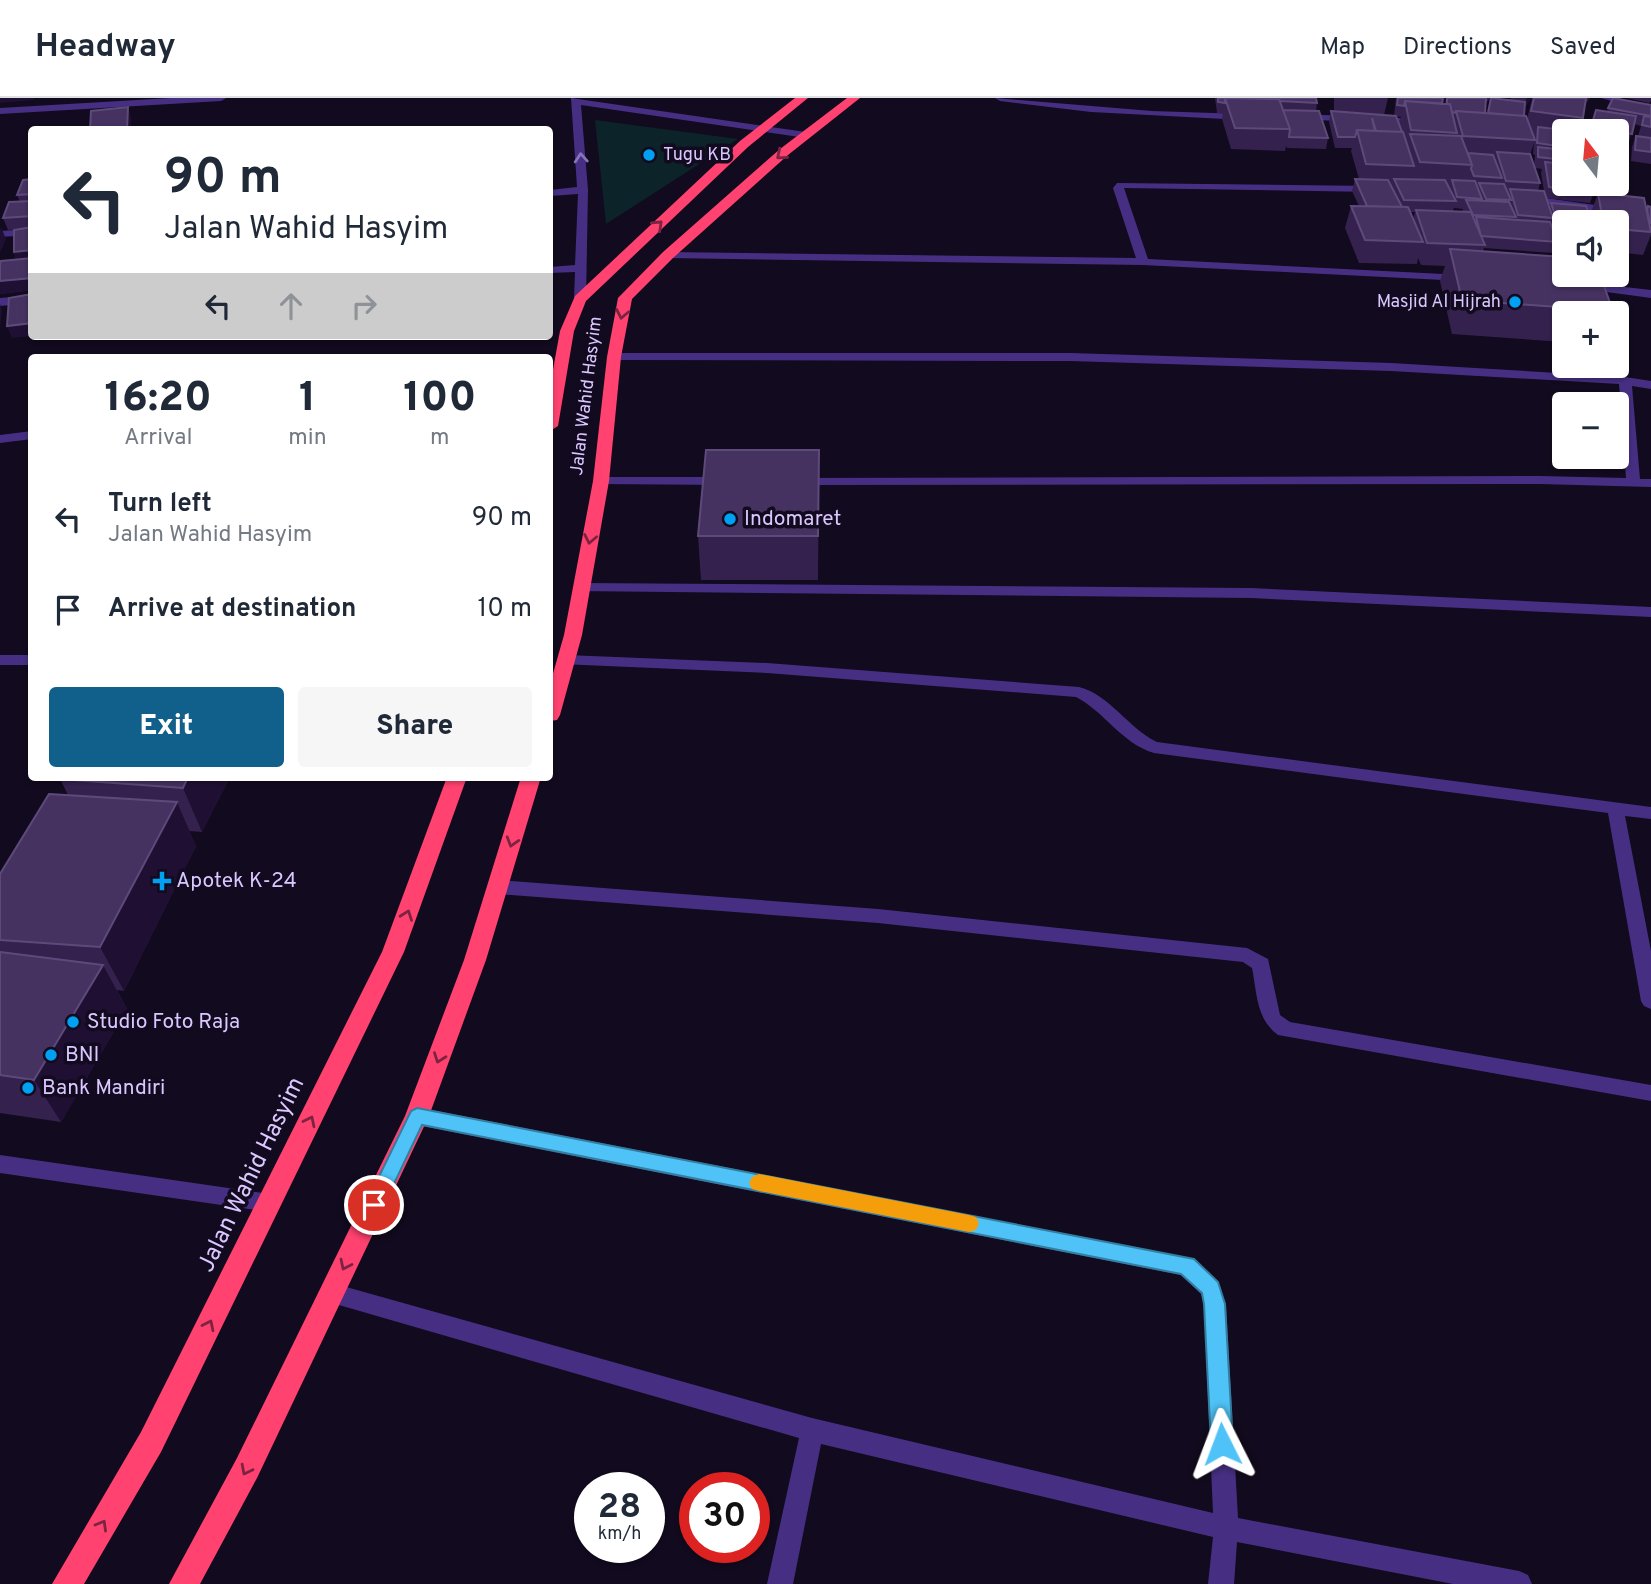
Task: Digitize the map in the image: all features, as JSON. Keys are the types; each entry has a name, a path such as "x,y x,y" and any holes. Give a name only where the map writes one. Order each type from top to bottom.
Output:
{"highway":[{"name":"Jalan Wahid Hasyim","path":"554,367 580,299 744,144 802,98"},
{"name":"Jalan Wahid Hasyim","path":"553,705 566,660 601,481 614,357 625,298 668,255 806,135 854,98"},
{"name":"Jalan Wahid Hasyim","path":"67,1584 151,1442 393,952 456,781"},
{"path":"184,1584 247,1468 417,1116 498,887 530,781"}],"street":[{"path":"0,111 221,98"},
{"path":"1000,98 1055,106 1173,115 1250,117"},
{"path":"1606,98 1651,109"},
{"path":"580,299 583,190 576,100 806,135"},
{"path":"1290,117 1433,123"},
{"path":"1143,262 1118,188 1121,185 1383,190"},
{"path":"553,193 583,190"},
{"path":"1513,196 1651,216"},
{"path":"0,234 28,232"},
{"path":"668,255 1143,262 1475,278"},
{"path":"553,270 581,268"},
{"path":"1589,287 1651,294"},
{"path":"0,302 28,299"},
{"path":"614,357 1070,357 1391,366 1651,385"},
{"path":"1625,381 1633,482"},
{"path":"0,439 28,436"},
{"path":"780,481 1540,480 1651,483"},
{"path":"601,481 739,481"},
{"path":"581,588 1251,593 1651,612"},
{"path":"0,660 28,660"},
{"path":"566,660 767,668 1079,692 1096,699 1130,736 1154,747 1651,813"},
{"path":"1615,807 1651,1001"},
{"path":"498,887 878,916 1247,955 1261,964 1270,1014 1273,1021 1285,1029 1651,1093"},
{"path":"417,1116 1187,1266 1210,1288 1214,1304 1226,1528 1221,1584"},
{"path":"0,1164 270,1203"},
{"path":"332,1293 812,1430 1226,1528 1519,1584"},
{"path":"780,1584 812,1430"}],"green space":[{"path":"595,120 738,139 606,224"}],"building":[{"path":"1218,98 1225,98 1225,103 1218,102"},
{"path":"1225,98 1279,99 1290,129 1235,128"},
{"path":"1274,98 1316,98 1317,103 1280,101"},
{"path":"1398,98 1443,98 1442,104 1405,101 1404,106 1397,105"},
{"path":"1447,98 1486,98 1485,113 1452,112"},
{"path":"1491,98 1525,102 1524,116 1488,113"},
{"path":"1534,98 1586,98 1583,118 1531,111"},
{"path":"1613,98 1651,105 1651,116 1608,108"},
{"path":"1405,101 1450,104 1457,133 1411,130"},
{"path":"128,107 127,126 90,126 91,111"},
{"path":"1283,110 1319,111 1328,138 1289,137 1290,129"},
{"path":"1596,110 1636,116 1632,134 1629,133 1629,119 1593,119"},
{"path":"1331,111 1396,116 1402,132 1376,131 1372,118 1375,131 1357,130 1355,137 1338,137"},
{"path":"1456,111 1526,116 1535,140 1463,136"},
{"path":"1644,116 1651,117 1651,127 1642,125"},
{"path":"1538,127 1552,129 1552,145 1537,143"},
{"path":"1357,130 1403,132 1414,166 1366,164"},
{"path":"1410,134 1461,136 1472,165 1420,162"},
{"path":"1636,136 1651,138 1651,152 1635,150"},
{"path":"1538,147 1552,149 1552,159 1538,157"},
{"path":"1497,152 1530,154 1540,183 1506,181"},
{"path":"1468,153 1493,155 1502,178 1474,176"},
{"path":"1545,162 1552,163 1552,187 1549,187"},
{"path":"28,179 28,194 17,195 23,180"},
{"path":"1355,179 1388,180 1402,207 1367,206"},
{"path":"1394,179 1445,180 1456,201 1404,200"},
{"path":"1452,180 1475,181 1482,199 1457,197"},
{"path":"1479,183 1504,184 1511,200 1486,199"},
{"path":"1510,189 1544,191 1552,218 1518,215"},
{"path":"1599,196 1644,198 1651,232 1629,230 1629,210 1601,210"},
{"path":"1466,200 1509,202 1516,217 1473,215"},
{"path":"28,201 28,216 3,218 9,202"},
{"path":"1551,203 1586,206 1588,210 1553,210"},
{"path":"1351,206 1408,207 1423,242 1365,240"},
{"path":"1648,206 1651,207 1651,223 1647,210"},
{"path":"1416,210 1471,212 1485,245 1427,243"},
{"path":"1476,217 1550,222 1552,228 1552,242 1481,236"},
{"path":"28,228 28,250 14,252 14,230"},
{"path":"1450,249 1552,256 1552,287 1604,287 1609,301 1552,301 1552,307 1462,300"},
{"path":"28,258 28,278 0,281 1,261"},
{"path":"28,295 28,323 7,326 9,298"},
{"path":"706,450 819,450 818,536 698,536"},
{"path":"87,781 186,781 183,788"},
{"path":"49,794 177,802 100,947 0,940 0,874"},
{"path":"0,952 103,965 34,1080 0,1075"}],"slow traffic":[{"path":"759,1183 969,1223"}],"place":[{"name":"Tugu KB","path":"649,155"},
{"name":"Masjid Al Hijrah","path":"1515,302"},
{"name":"Indomaret","path":"730,519"},
{"name":"Apotek K-24","path":"162,881"},
{"name":"Studio Foto Raja","path":"73,1022"},
{"name":"BNI","path":"51,1055"},
{"name":"Bank Mandiri","path":"28,1088"}],"route":[{"path":"374,1205 417,1116 1187,1266 1201,1276 1210,1288 1214,1304 1222,1444"}]}
